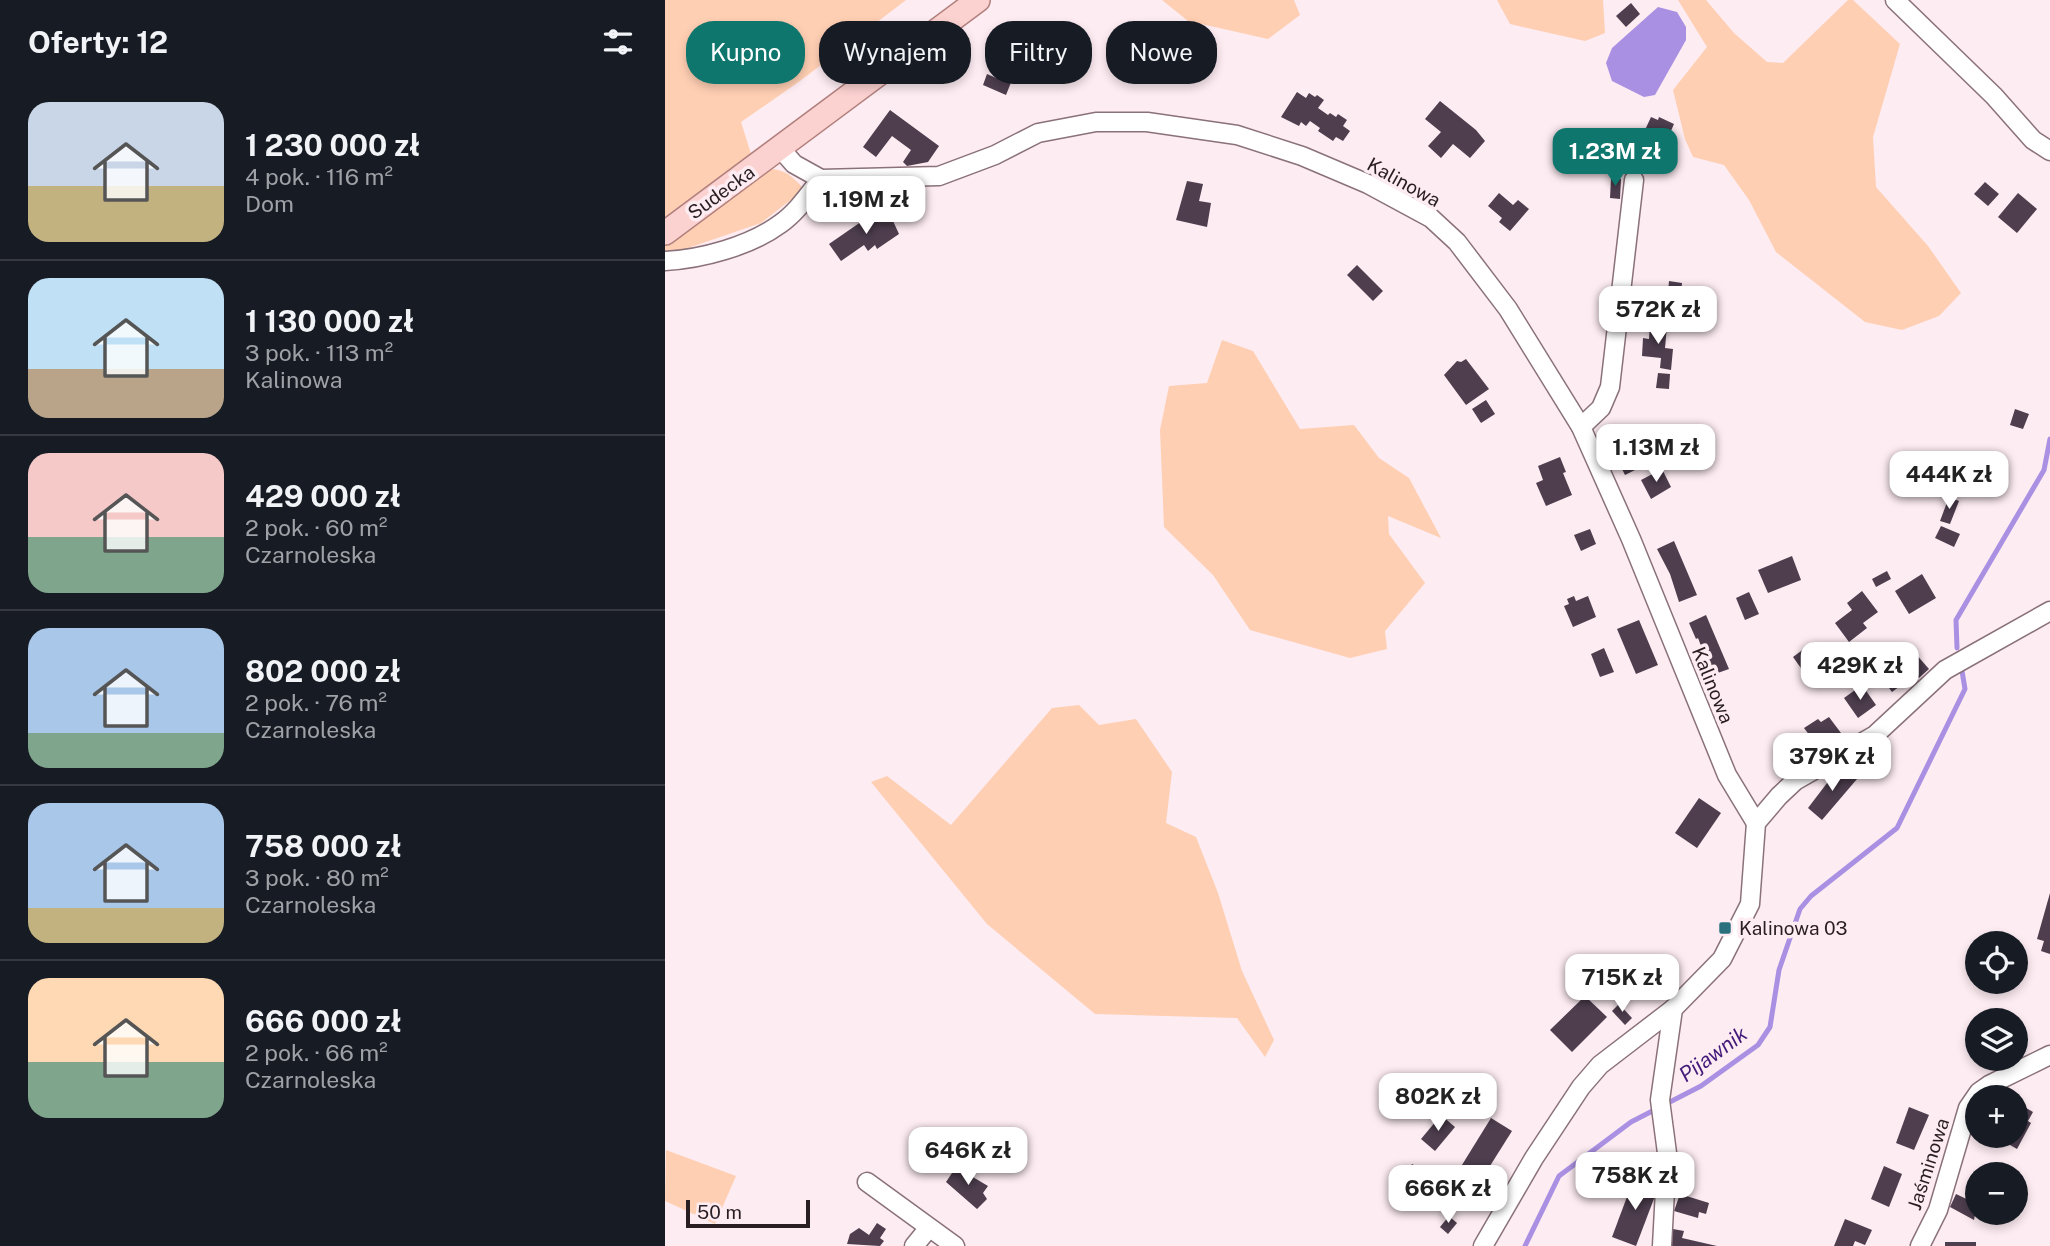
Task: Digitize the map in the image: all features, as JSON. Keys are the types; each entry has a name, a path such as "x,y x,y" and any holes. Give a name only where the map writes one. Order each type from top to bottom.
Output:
{"main road":[{"name":"Sudecka","path":"665,233 978,0"}],"street":[{"path":"1895,0 2001,103 2033,140 2050,151"},
{"name":"Kalinowa","path":"821,179 939,176 995,155 1038,133 1096,122 1147,122 1237,135 1302,156 1368,184 1431,218 1457,242 1508,309 1581,427 1631,539 1727,775 1756,823"},
{"path":"665,261 682,260 728,248 763,234 790,215 821,179 794,164 781,148"},
{"path":"1581,427 1601,408 1610,387 1634,180"},
{"path":"1483,1246 1534,1158 1581,1087 1599,1065 1673,1009 1722,959 1751,904 1756,823 1779,796 1795,781 1875,735 1945,670 2050,611"},
{"path":"1662,1246 1667,1181 1660,1100 1673,1009"},
{"name":"Jaśminowa","path":"1920,1246 1938,1210 1968,1108 1979,1092 1989,1085 2050,1055"},
{"path":"867,1182 955,1246"},
{"path":"914,1246 928,1228"}],"shaded area":[{"path":"665,0 906,0 879,21 819,21 819,66 805,77 805,21 686,21 686,84 796,84 741,122 751,154 665,217"},
{"path":"1162,0 1294,0 1300,15 1268,39 1217,28 1217,21 1188,21"},
{"path":"1497,0 1603,0 1605,33 1585,41 1510,24"},
{"path":"1678,0 1706,0 1734,33 1767,62 1783,63 1848,0 1853,0 1900,44 1873,137 1876,187 1928,246 1961,293 1939,316 1902,330 1865,322 1776,252 1749,200 1724,165 1693,157 1685,139 1673,90 1707,47"},
{"path":"1658,7 1677,12 1686,27 1686,40 1655,95 1644,97 1612,81 1606,63 1612,48"},
{"path":"771,169 791,177 802,187 801,192 761,223 665,256 665,243 761,172"},
{"path":"1222,340 1253,351 1300,429 1354,425 1379,458 1409,478 1441,538 1388,516 1389,534 1425,583 1385,631 1387,649 1350,658 1250,630 1213,575 1164,527 1160,430 1169,386 1207,383"},
{"path":"1079,705 1099,725 1136,719 1172,772 1166,823 1196,837 1218,893 1242,971 1274,1040 1265,1057 1237,1018 1095,1014 987,924 871,782 887,776 951,825 1052,708"},
{"path":"666,1150 736,1176 715,1224 665,1201"}],"building":[{"path":"1631,3 1640,14 1626,27 1616,16"},
{"path":"985,80 985,84 1010,84 1006,95 983,85"},
{"path":"1297,92 1306,98 1309,93 1315,97 1317,95 1324,100 1318,108 1328,115 1330,113 1336,117 1338,114 1347,120 1343,126 1350,131 1343,141 1336,137 1333,141 1318,131 1320,128 1310,121 1306,126 1301,122 1299,126 1281,117"},
{"path":"1440,101 1476,130 1485,141 1470,158 1453,144 1441,158 1428,146 1441,132 1425,119"},
{"path":"890,110 939,146 928,162 907,166 903,162 911,150 892,136 876,157 863,147"},
{"path":"1651,117 1658,120 1659,117 1674,124 1667,140 1645,130"},
{"path":"1611,178 1621,179 1620,199 1610,198"},
{"path":"1187,181 1203,184 1199,201 1211,203 1207,227 1176,220"},
{"path":"1985,182 1999,194 1988,206 1974,194"},
{"path":"1499,193 1513,205 1518,200 1529,209 1510,231 1499,222 1502,218 1488,206"},
{"path":"2018,193 2037,209 2017,233 1998,217"},
{"path":"888,210 899,234 877,249 875,245 868,251 864,245 841,261 829,244 868,217 871,222"},
{"path":"1357,265 1383,291 1373,301 1347,275"},
{"path":"1669,281 1682,283 1679,315 1666,314"},
{"path":"1650,324 1667,326 1665,348 1673,349 1671,370 1660,368 1661,358 1642,356 1643,338 1649,339"},
{"path":"1466,359 1489,389 1466,405 1444,375 1457,361"},
{"path":"1658,373 1670,374 1669,389 1656,388"},
{"path":"1486,400 1495,414 1481,423 1472,409"},
{"path":"2015,409 2029,414 2023,429 2010,425"},
{"path":"1643,425 1656,448 1639,457 1643,466 1625,475 1621,467 1631,462 1618,438"},
{"path":"1560,457 1572,495 1546,506 1536,483 1543,480 1538,466"},
{"path":"1662,469 1671,487 1651,499 1641,480"},
{"path":"1949,497 1959,501 1950,524 1940,521"},
{"path":"1941,526 1960,534 1954,547 1935,538"},
{"path":"1590,529 1596,544 1581,551 1574,535"},
{"path":"1674,541 1697,595 1679,602 1670,574 1657,549"},
{"path":"1792,556 1801,580 1768,593 1758,570"},
{"path":"1887,571 1891,579 1876,587 1872,579"},
{"path":"1922,574 1936,598 1909,614 1895,591"},
{"path":"1862,591 1878,612 1863,623 1867,628 1849,642 1835,623 1852,610 1847,603"},
{"path":"1749,592 1759,614 1745,620 1736,598"},
{"path":"1574,596 1576,601 1588,596 1596,617 1573,627 1564,606 1569,604 1567,599"},
{"path":"1706,615 1729,669 1712,675 1698,638 1696,639 1689,623"},
{"path":"1639,620 1658,665 1636,674 1617,629"},
{"path":"1813,642 1823,655 1827,652 1833,659 1808,678 1793,657"},
{"path":"1604,648 1614,672 1600,677 1591,654"},
{"path":"1915,653 1929,669 1919,678 1905,661"},
{"path":"1897,659 1911,678 1892,692 1878,673"},
{"path":"1862,685 1876,705 1858,718 1844,698"},
{"path":"1829,717 1841,733 1819,748 1804,728 1818,719 1821,722"},
{"path":"1840,766 1857,779 1822,820 1808,808"},
{"path":"1699,798 1721,813 1697,848 1675,833"},
{"path":"2050,893 2050,954 2041,951 2044,941 2037,939"},
{"path":"1585,996 1607,1017 1572,1052 1550,1030"},
{"path":"1619,1004 1632,1018 1625,1025 1612,1011"},
{"path":"1909,1107 1929,1115 1914,1150 1896,1143"},
{"path":"1441,1115 1455,1127 1435,1151 1421,1139"},
{"path":"1491,1118 1512,1131 1478,1185 1457,1173"},
{"path":"1412,1164 1445,1184 1433,1204 1401,1183"},
{"path":"1884,1166 1902,1174 1889,1207 1871,1199"},
{"path":"956,1167 988,1186 983,1193 987,1199 977,1209 946,1182"},
{"path":"1634,1178 1658,1188 1636,1246 1612,1237"},
{"path":"1680,1194 1709,1203 1706,1214 1699,1212 1698,1218 1674,1211"},
{"path":"1956,1194 1965,1198 1965,1215 1950,1207"},
{"path":"1449,1216 1457,1223 1448,1234 1440,1227"},
{"path":"1845,1219 1872,1230 1865,1245 1855,1241 1853,1246 1834,1246"},
{"path":"877,1223 886,1229 880,1238 884,1241 880,1246 847,1244 850,1234 859,1228 869,1235"},
{"path":"1673,1229 1684,1231 1682,1238 1717,1246 1670,1246"},
{"path":"1945,1242 1976,1242 1976,1246 1945,1246"}],"waterway":[{"name":"Pijawnik","path":"1957,648 1956,620 2044,470 2050,439"},
{"name":"Pijawnik","path":"1525,1246 1559,1176 1631,1122 1701,1086 1758,1045 1770,1027 1779,970 1800,909 1811,896 1897,828 1965,689 1962,671"}],"place":[{"name":"Kalinowa 03","path":"1725,928"}]}
